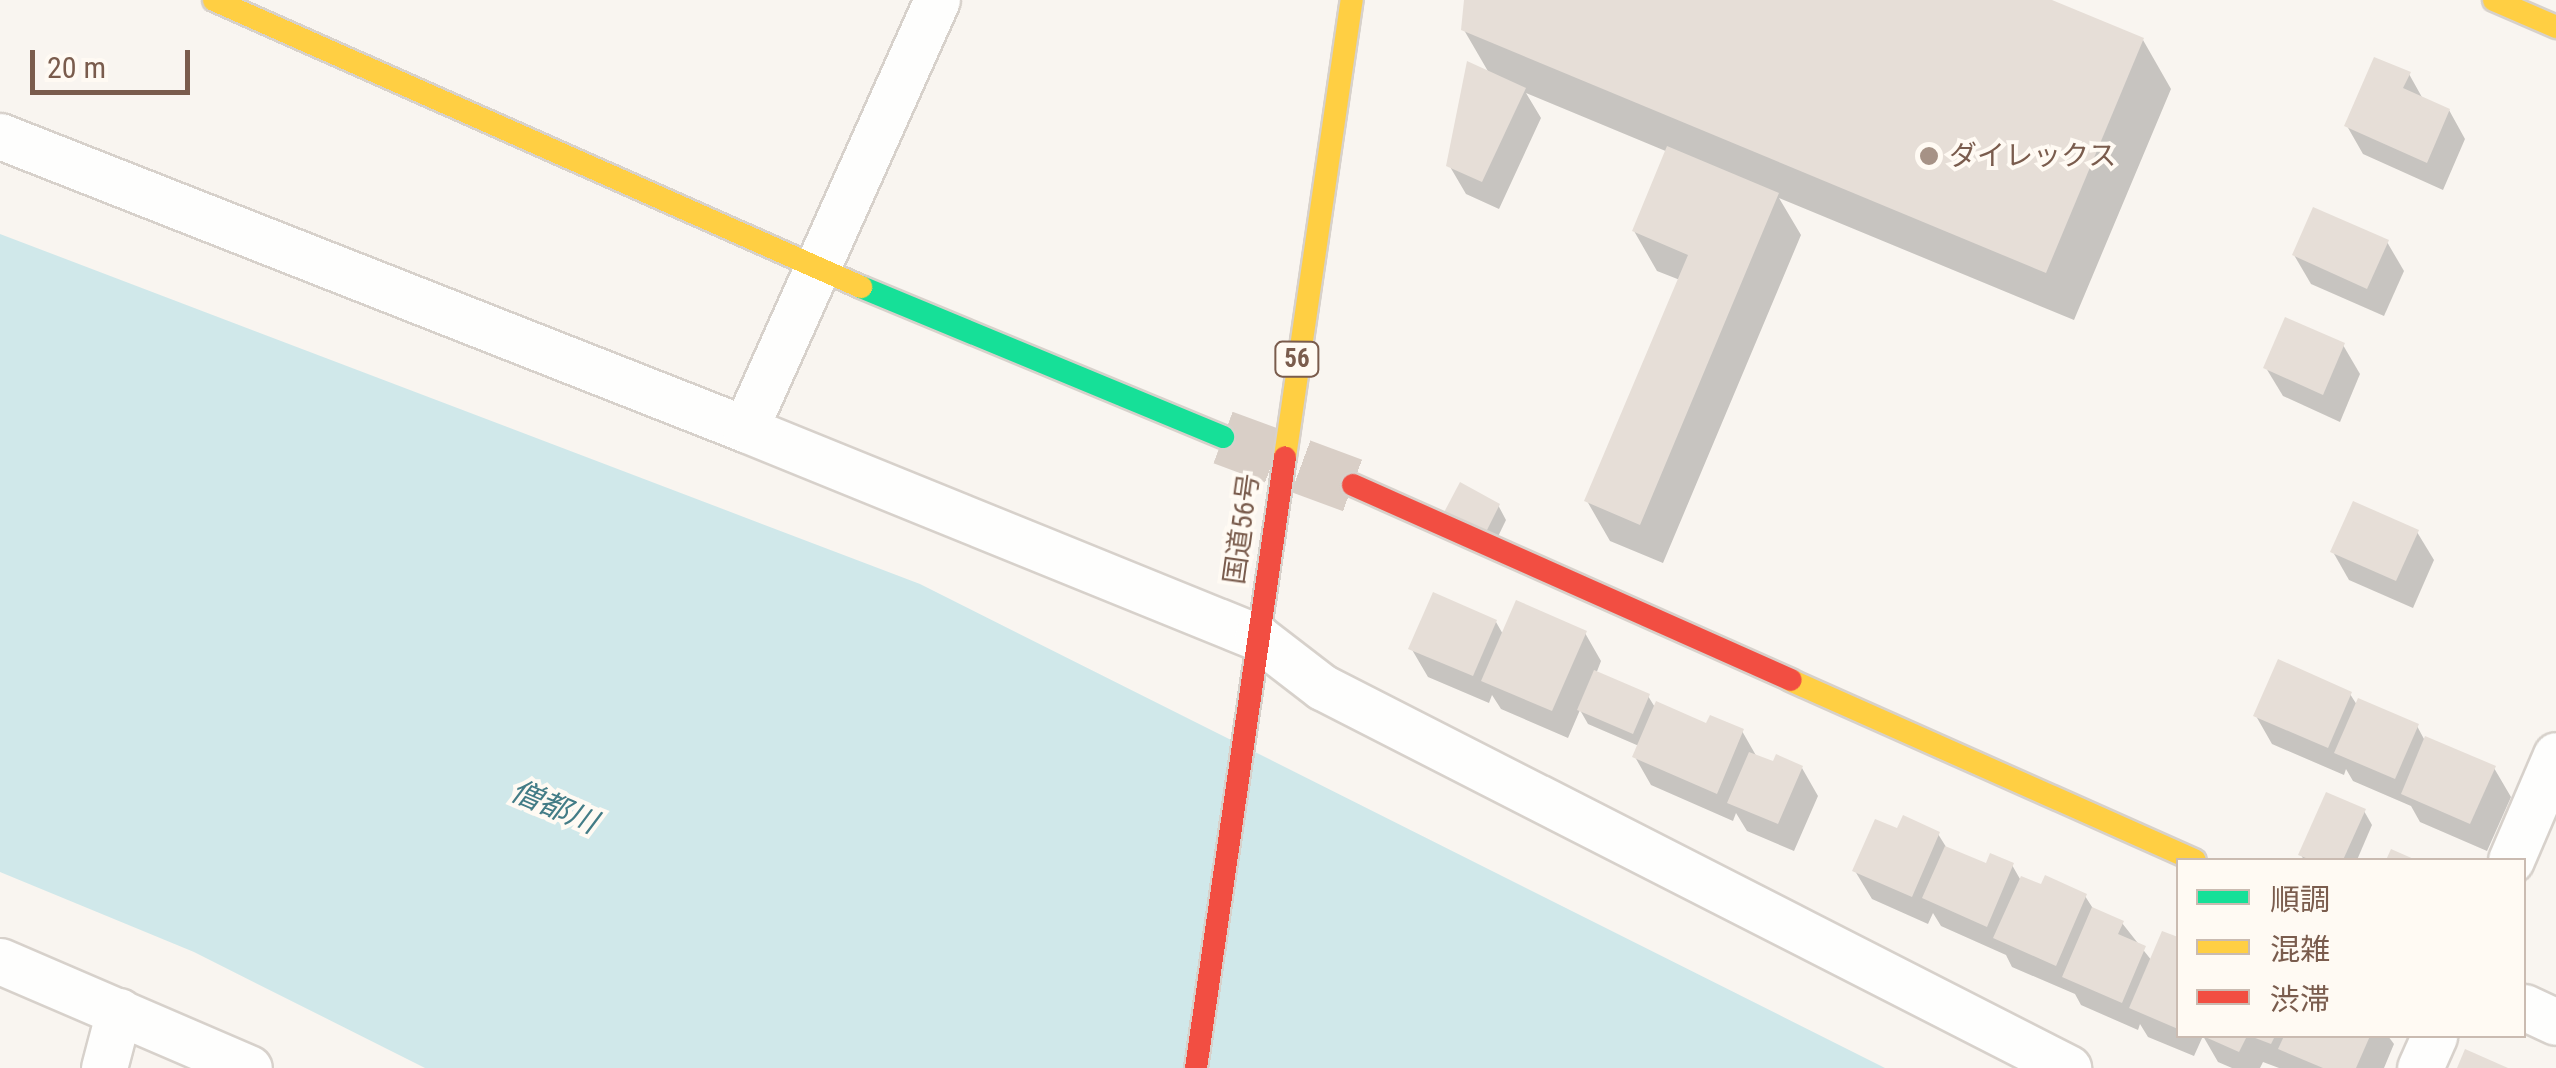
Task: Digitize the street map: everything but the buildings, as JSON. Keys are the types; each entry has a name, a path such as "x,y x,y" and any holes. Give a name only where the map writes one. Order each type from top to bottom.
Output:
{"main road":[{"path":"214,0 816,268 1222,437"},
{"name":"国道56号","path":"1196,1068 1352,0"},
{"path":"2494,0 2556,28"},
{"path":"1353,485 2191,858"}],"street":[{"path":"745,429 937,0"},
{"path":"0,136 745,429 1256,638 1322,687 2068,1068"},
{"path":"2512,858 2556,756"},
{"path":"0,961 249,1068"},
{"path":"2526,1008 2556,1022"},
{"path":"104,1068 119,1011"},
{"path":"2420,1068 2433,1038"}],"water":[{"name":"僧都川","path":"0,234 920,584 1885,1068 425,1068 194,952 0,872"}],"tunnel":[{"path":"1223,437 1353,485"}],"traffic: fast":[{"path":"861,287 1223,437"}],"traffic: slow":[{"path":"214,0 861,287"},
{"path":"1285,457 1352,0"},
{"path":"2494,0 2556,27"},
{"path":"1790,680 2190,858"}],"traffic: jam":[{"path":"1196,1068 1285,457"},
{"path":"1353,485 1790,680"}],"place":[{"name":"ダイレックス","path":"1929,156"}]}
